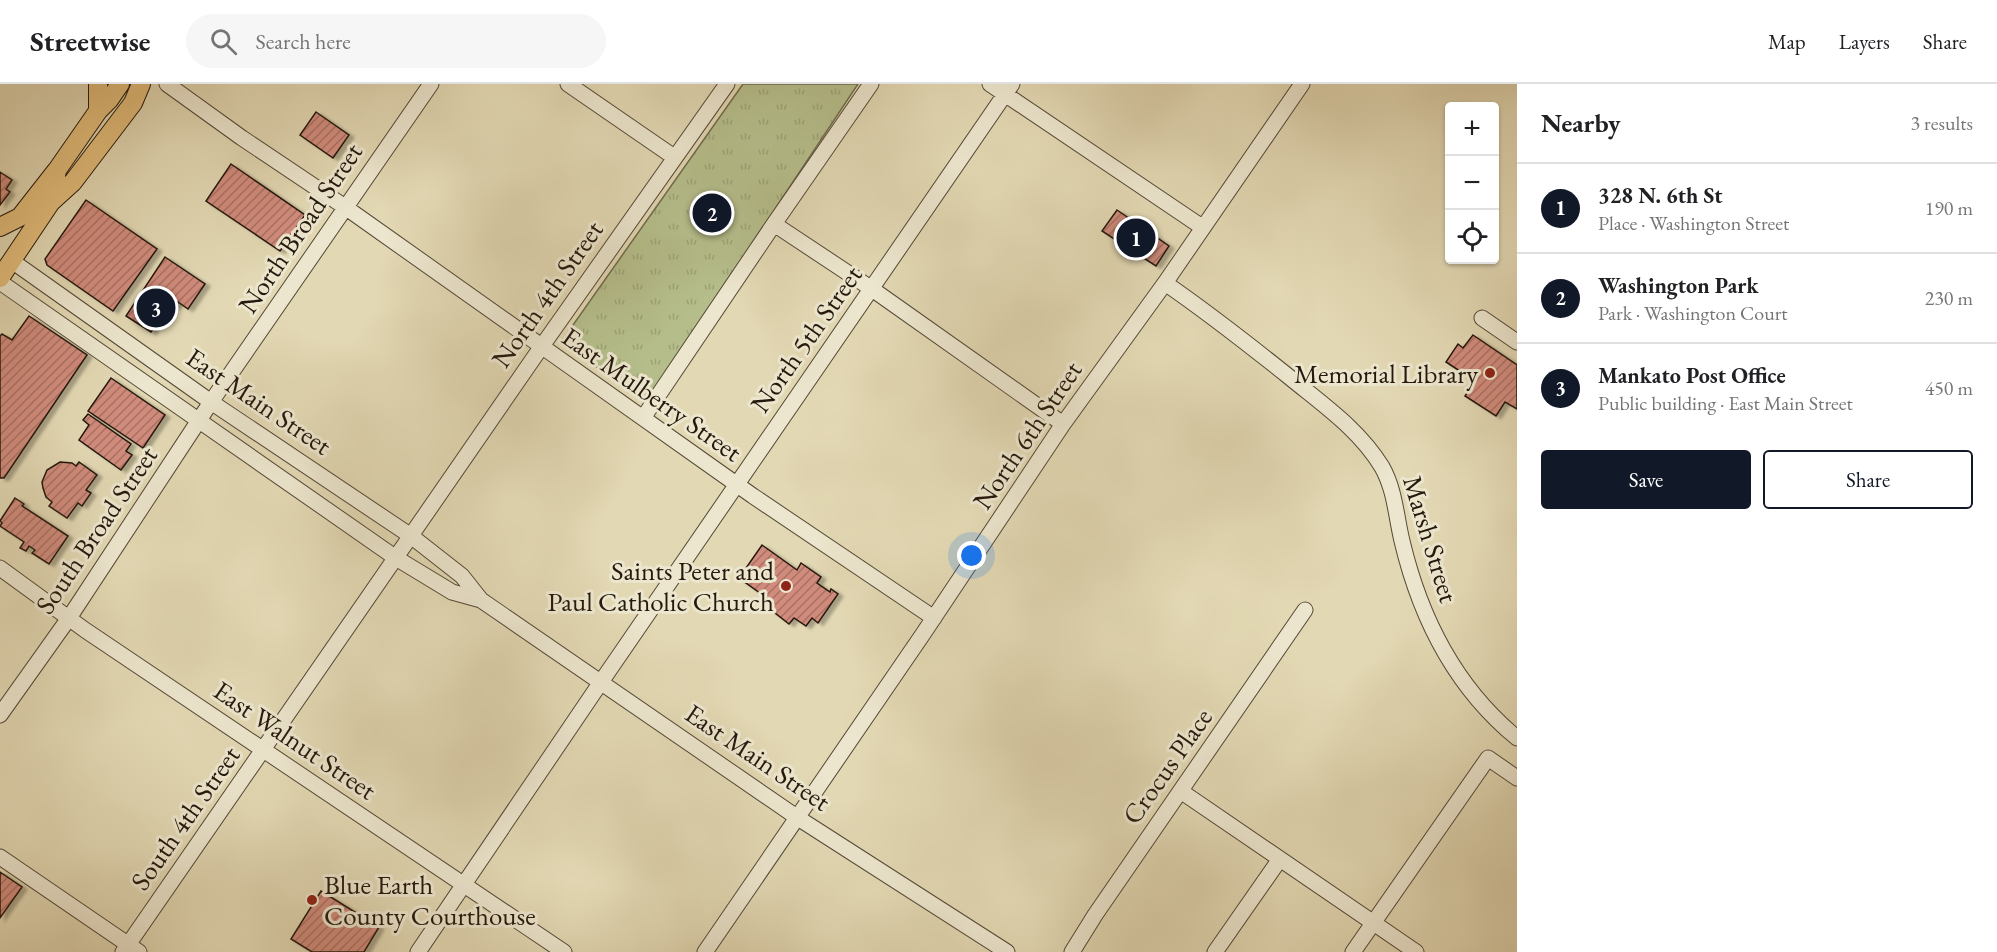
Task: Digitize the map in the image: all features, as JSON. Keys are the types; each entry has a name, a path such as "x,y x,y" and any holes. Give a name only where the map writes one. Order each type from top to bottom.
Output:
{"main road":[{"path":"98,84 98,111"},
{"path":"0,227 20,217 120,84"},
{"path":"0,280 6,258 51,202 73,182 133,103 141,84"},
{"path":"51,202 57,170"}],"street":[{"name":"East Mulberry Street","path":"167,84 345,207 737,485 934,618"},
{"name":"North Broad Street","path":"211,402 431,84"},
{"path":"568,84 674,157"},
{"name":"North 4th Street","path":"411,536 727,84"},
{"path":"643,418 872,84"},
{"path":"990,84 1008,89 1202,227"},
{"name":"North 6th Street","path":"705,952 934,618 1063,424 1302,84"},
{"name":"North 5th Street","path":"418,952 1008,89"},
{"path":"774,224 872,289 1063,424"},
{"name":"East Main Street","path":"6,258 211,402 411,536 462,576 481,600 798,818 1007,952"},
{"name":"East Main Street","path":"0,280 396,558 452,592 481,600"},
{"name":"Marsh Street","path":"1165,282 1262,355 1350,426 1367,446 1382,468 1393,493 1402,542 1417,593 1435,635 1454,670 1481,704 1517,738"},
{"path":"1482,318 1517,342"},
{"name":"South Broad Street","path":"0,715 69,618 211,402"},
{"name":"South 4th Street","path":"130,950 264,749 411,536"},
{"name":"East Walnut Street","path":"0,568 69,618 564,952"},
{"name":"Crocus Place","path":"1072,952 1095,915 1182,792 1305,610"},
{"path":"1353,952 1488,758 1517,778"},
{"path":"1182,792 1416,952"},
{"path":"0,857 130,950"},
{"path":"1215,952 1280,859"}],"green space":[{"path":"743,84 858,84 647,402 561,342"}],"building":[{"path":"316,112 349,135 333,158 300,135"},
{"path":"231,164 305,215 280,251 206,201"},
{"path":"0,172 12,180 6,189 10,192 0,205"},
{"path":"86,200 157,249 113,311 47,265 45,259"},
{"path":"1117,210 1169,246 1156,266 1102,231"},
{"path":"165,257 205,284 188,309 178,302 175,307 170,304 151,332 126,316"},
{"path":"29,316 87,355 4,478 0,478 0,336 2,334 12,340"},
{"name":"Memorial Library","path":"1473,335 1517,365 1517,409 1505,402 1496,416 1465,396 1475,381 1446,362 1458,344 1463,348"},
{"path":"111,378 165,415 143,448 88,411"},
{"path":"88,414 131,444 126,451 132,455 121,470 79,440 89,425 83,420"},
{"path":"60,462 72,463 76,466 79,462 97,475 86,490 91,493 82,506 78,503 67,518 49,506 52,502 46,497 42,482 47,470"},
{"path":"15,498 24,504 22,506 68,536 49,564 32,553 35,550 29,546 26,551 20,548 24,542 0,526 2,523 0,521"},
{"name":"Saints Peter and Paul Catholic Church","path":"762,545 797,570 801,563 821,577 817,583 830,592 831,589 838,594 818,623 812,618 806,626 794,618 789,624 770,609 774,603 739,578"},
{"path":"0,872 22,887 0,918"},
{"path":"321,891 379,927 364,952 312,952 291,939"}],"place":[{"name":"Washington Park","path":"712,213"},
{"name":"328 N. 6th St","path":"1136,238"},
{"name":"Mankato Post Office","path":"156,308"},
{"name":"Memorial Library","path":"1490,373"},
{"name":"Saints Peter and Paul Catholic Church","path":"786,586"},
{"name":"Blue Earth County Courthouse","path":"312,900"}]}
